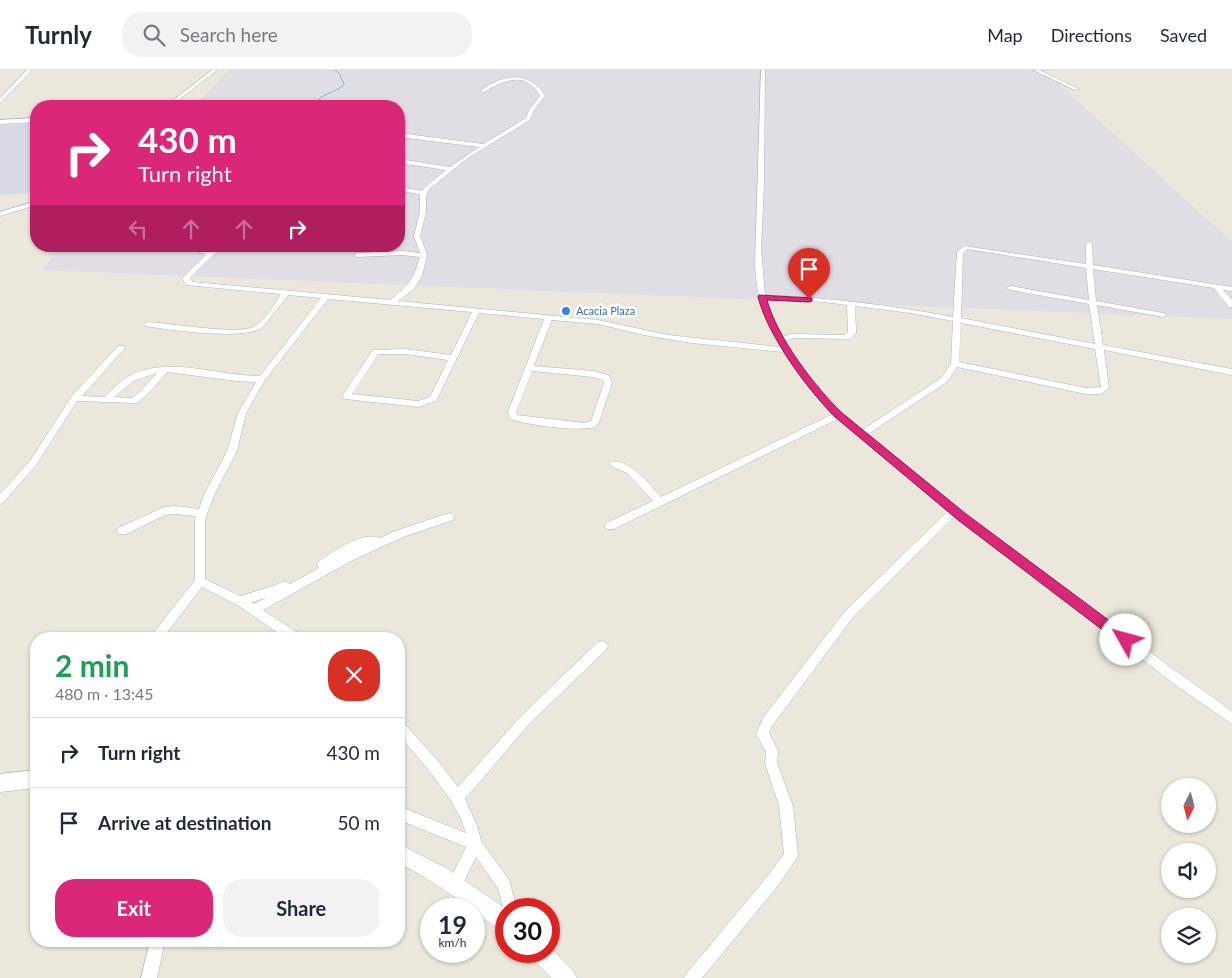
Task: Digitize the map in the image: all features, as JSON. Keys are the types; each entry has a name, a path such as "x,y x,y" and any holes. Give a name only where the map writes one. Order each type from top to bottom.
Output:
{"main road":[{"path":"0,783 30,780"},
{"path":"405,856 455,884 495,913"},
{"path":"551,963 566,978"}],"street":[{"path":"0,101 30,70"},
{"path":"176,100 215,70"},
{"path":"528,70 528,78"},
{"path":"763,70 758,240 758,268 762,297 767,315 781,340 820,397 962,517 1232,718"},
{"path":"1035,70 1077,89"},
{"path":"391,303 410,287 418,276 424,255 417,236 423,212 424,194 427,188 466,157 528,119 532,110 543,96 539,87 528,78 515,75 506,77 482,91"},
{"path":"0,122 30,120"},
{"path":"405,136 486,146"},
{"path":"405,162 451,168"},
{"path":"405,191 424,194"},
{"path":"0,214 30,204"},
{"path":"954,364 1096,392 1105,388 1088,265 1089,244"},
{"path":"862,434 944,380 954,364 958,320 960,252 966,247 1232,289"},
{"path":"208,252 209,256"},
{"path":"215,252 186,278 189,283 476,312 598,322 631,332 675,339 787,350"},
{"path":"357,255 403,253 424,255"},
{"path":"1216,286 1232,306"},
{"path":"1011,288 1163,315"},
{"path":"148,324 229,332 250,331 259,327 286,292"},
{"path":"160,632 200,581 199,527 202,513 232,450 242,413 262,380 326,296"},
{"path":"762,297 851,303 958,320 1232,372"},
{"path":"781,340 792,336 847,337 852,333 851,303"},
{"path":"453,358 393,350 376,352 346,396 418,404 434,399 476,312"},
{"path":"529,368 607,378 608,383 595,422 584,426 523,420 513,417 512,412 529,368 549,317"},
{"path":"0,499 32,463 75,398 121,348"},
{"path":"106,400 125,382 136,376 166,368 262,380"},
{"path":"75,398 128,402 138,399 166,368"},
{"path":"610,526 839,415"},
{"path":"614,464 630,471 660,502"},
{"path":"122,531 164,511 174,510 202,513"},
{"path":"692,978 775,878 790,856 786,806 772,763 772,751 762,734 767,722 850,613 955,510"},
{"path":"253,610 349,557 384,541 449,517"},
{"path":"239,601 276,590 358,543 384,541"},
{"path":"200,581 239,601 286,632"},
{"path":"456,799 526,719 602,646"},
{"path":"405,733 429,760 468,818 474,842 504,885 507,898"},
{"path":"405,815 474,842"},
{"path":"455,884 474,842"},
{"path":"149,978 157,947"}],"shaded area":[{"path":"229,70 1044,70 1232,242 1232,319 41,270 58,252 405,252 405,100 201,100"},
{"path":"30,123 30,193 0,195 0,125"}],"waterway":[{"path":"318,100 344,84 339,73 335,70"}],"place":[{"name":"Acacia Plaza","path":"566,311"}],"route":[{"path":"809,299 762,297 767,315 776,332 820,397 962,517 1126,640"}]}
